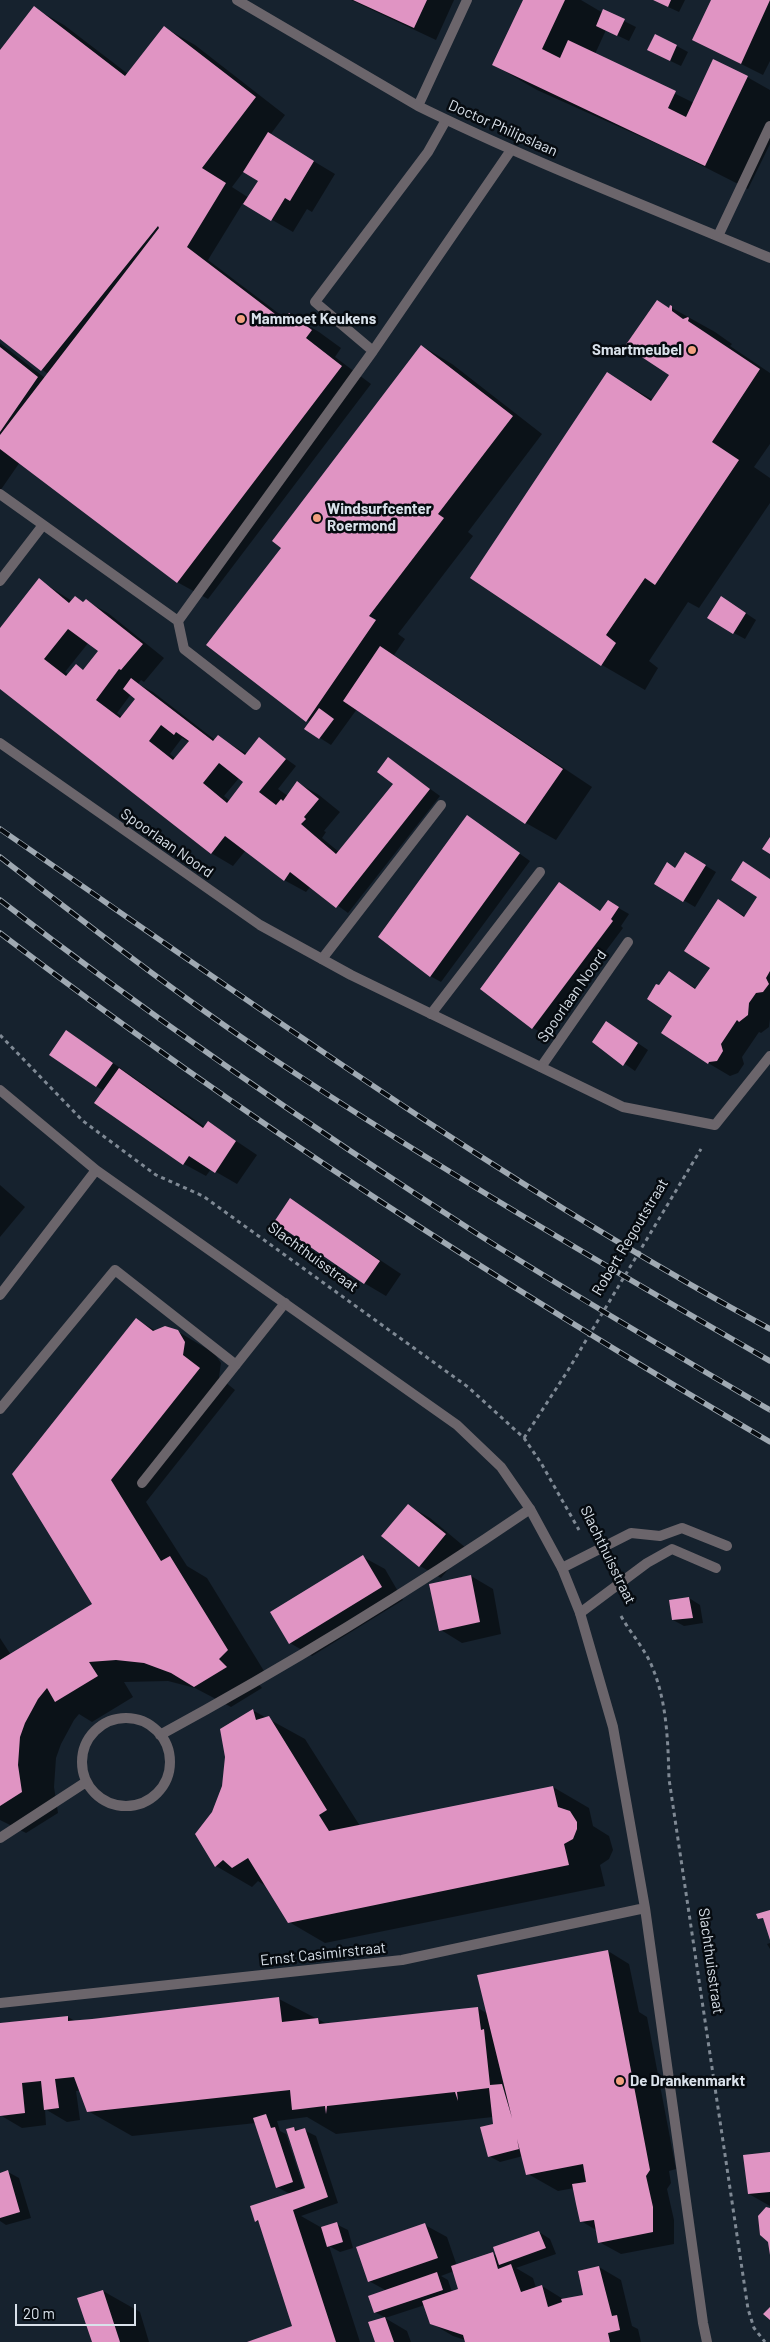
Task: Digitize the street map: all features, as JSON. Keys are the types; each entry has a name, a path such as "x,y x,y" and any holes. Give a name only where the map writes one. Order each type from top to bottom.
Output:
{"street":[{"name":"Doctor Philipslaan","path":"237,0 418,106 446,120 511,150 770,258"},
{"path":"418,106 467,0"},
{"path":"374,351 315,302 428,152 446,120"},
{"path":"718,236 770,126"},
{"path":"178,621 374,351 511,150"},
{"path":"0,494 178,621 184,649 256,705"},
{"path":"0,581 43,525"},
{"name":"Spoorlaan Noord","path":"0,743 260,925 322,959 623,1107 715,1125"},
{"path":"322,959 441,804"},
{"path":"431,1014 540,872"},
{"name":"Spoorlaan Noord","path":"541,1067 628,942"},
{"path":"715,1125 770,1056"},
{"path":"0,1090 96,1170 456,1425 501,1467 530,1509 562,1568 580,1613 612,1727 644,1908 707,2342"},
{"path":"0,1294 96,1170"},
{"path":"0,1409 115,1270 236,1365"},
{"path":"142,1483 285,1303"},
{"path":"160,1734 264,1677 485,1540 530,1509"},
{"path":"562,1568 631,1533 660,1536 682,1528 727,1546"},
{"path":"580,1613 647,1563 672,1549 716,1568"},
{"path":"124,1718 145,1723 160,1734 168,1750 170,1764 162,1785 148,1800 134,1805 120,1806 106,1802 94,1793 86,1782 82,1767 82,1752 88,1739 97,1728 109,1720 124,1718"},
{"path":"0,1838 86,1782"},
{"name":"Ernst Casimirstraat","path":"0,2003 402,1960 644,1908"}],"path":[{"name":"Slachthuisstraat","path":"0,1035 83,1121 156,1175 203,1196 468,1387 524,1438 569,1510 590,1554"},
{"name":"Robert Regoutstraat","path":"524,1438 567,1372 715,1125"},
{"name":"Slachthuisstraat","path":"608,1591 653,1668 662,1702 668,1737 670,1789 747,2299 754,2328 765,2342"}],"building":[{"path":"353,0 427,0 414,28"},
{"path":"523,0 565,0 542,49 560,58 568,40 676,91 668,108 686,117 713,59 748,76 705,166 492,65"},
{"path":"653,0 671,0 668,7"},
{"path":"711,0 770,0 741,64 692,40"},
{"path":"34,6 125,76 164,26 256,97 202,168 226,183 187,247 283,320 289,313 312,330 306,338 342,366 177,583 0,449 0,435 159,228 158,226 41,371 0,339 0,50"},
{"path":"603,9 625,19 617,36 596,26"},
{"path":"655,34 677,45 670,61 647,50"},
{"path":"268,132 314,161 290,201 285,198 271,221 243,204 258,181 243,172"},
{"path":"657,300 669,308 670,305 672,306 672,311 683,319 688,317 688,321 760,369 712,442 739,460 655,585 645,578 606,635 616,643 601,666 470,578 607,372 651,401 669,375 625,346"},
{"path":"421,345 513,416 438,514 444,518 369,616 376,620 306,722 206,645 281,548 272,541"},
{"path":"0,347 38,377 0,432"},
{"path":"39,578 69,603 75,596 83,602 86,599 143,644 121,670 119,669 96,700 120,718 135,699 123,689 131,678 213,741 218,735 245,755 259,737 286,759 259,792 276,805 281,799 283,801 297,781 319,799 304,817 306,819 301,824 336,854 393,784 377,772 388,757 430,789 336,908 290,872 284,881 225,836 211,854 0,689 0,628","holes":["68,629 98,651 83,670 76,664 66,676 44,659","161,725 174,735 176,732 189,741 173,760 149,741","219,763 243,782 227,803 203,783"]},
{"path":"721,596 746,613 733,634 707,618"},
{"path":"380,646 563,769 525,824 343,701"},
{"path":"319,708 334,719 319,739 304,729"},
{"path":"467,815 520,853 430,977 378,937"},
{"path":"770,837 770,854 762,849"},
{"path":"685,852 706,865 683,902 654,884 667,862 675,868"},
{"path":"743,861 770,879 770,971 766,978 769,984 763,992 756,993 749,1003 748,1015 739,1022 737,1020 721,1044 723,1051 717,1061 709,1062 708,1064 661,1033 672,1016 647,999 656,984 659,985 669,971 695,989 710,968 684,951 718,899 744,917 757,897 731,880"},
{"path":"559,882 600,911 608,900 619,907 611,919 613,921 532,1029 480,989"},
{"path":"606,1021 638,1043 623,1066 592,1042"},
{"path":"66,1030 113,1063 96,1087 49,1055"},
{"path":"119,1068 203,1128 208,1121 236,1141 215,1173 189,1156 183,1165 94,1103"},
{"path":"290,1198 380,1261 364,1284 274,1222"},
{"path":"136,1318 153,1331 165,1326 178,1330 185,1342 183,1355 200,1368 111,1480 161,1561 170,1556 228,1650 219,1659 227,1667 194,1687 171,1673 144,1663 116,1660 89,1662 98,1676 55,1702 47,1688 38,1699 20,1737 18,1765 22,1792 0,1806 0,1660 92,1604 12,1474"},
{"path":"408,1504 446,1534 419,1567 381,1536"},
{"path":"363,1555 382,1587 289,1644 270,1612"},
{"path":"471,1575 480,1622 439,1631 429,1584"},
{"path":"689,1597 693,1618 672,1620 669,1600"},
{"path":"253,1709 256,1720 269,1716 327,1810 319,1815 329,1831 553,1786 558,1807 570,1811 577,1822 577,1829 573,1839 564,1844 569,1865 288,1923 248,1858 232,1868 223,1860 215,1867 195,1834 212,1812 222,1786 225,1757 220,1729"},
{"path":"770,1910 770,1940 763,1918 758,1919 756,1914"},
{"path":"608,1950 650,2170 646,2176 653,2207 653,2232 598,2243 594,2220 580,2222 572,2184 586,2182 583,2164 526,2175 517,2139 519,2149 488,2157 480,2127 493,2124 489,2088 457,2092 458,2101 455,2092 327,2106 326,2114 325,2106 292,2110 290,2090 87,2112 74,2077 55,2079 59,2108 44,2110 41,2081 22,2083 25,2113 0,2116 0,2023 68,2016 68,2021 92,2019 279,1997 282,2022 318,2018 319,2024 478,2007 481,2030 484,2029 490,2085 502,2084 512,2118 477,1975"},
{"path":"266,2114 271,2128 275,2127 293,2182 276,2188 253,2118"},
{"path":"294,2127 295,2131 305,2128 328,2197 293,2210 336,2342 247,2342 292,2326 258,2220 255,2222 250,2206 305,2188 286,2129"},
{"path":"770,2152 770,2192 748,2194 743,2155"},
{"path":"8,2170 20,2212 0,2218 0,2173"},
{"path":"766,2207 770,2208 770,2255 768,2242 760,2235 758,2216"},
{"path":"337,2222 343,2242 327,2247 321,2227"},
{"path":"425,2223 438,2258 368,2282 356,2247"},
{"path":"539,2231 546,2248 499,2265 493,2247"},
{"path":"493,2252 498,2269 511,2264 521,2292 542,2285 548,2307 562,2302 561,2299 583,2295 578,2271 599,2266 612,2316 617,2315 620,2330 608,2333 610,2342 465,2342 463,2335 430,2324 422,2301 458,2289 451,2266"},
{"path":"437,2272 443,2290 374,2313 368,2296"},
{"path":"103,2290 120,2342 92,2342 77,2298"},
{"path":"770,2307 770,2320 763,2314"},
{"path":"385,2317 394,2342 375,2342 368,2322"}],"railway":[{"path":"0,829 283,1025 475,1153 670,1273 770,1329"},
{"path":"0,857 202,1010 333,1098 519,1214 770,1361"},
{"path":"0,900 176,1031 357,1155 551,1280 770,1410"},
{"path":"0,933 186,1069 377,1199 572,1323 770,1442"}],"place":[{"name":"Mammoet Keukens","path":"241,319"},
{"name":"Smartmeubel","path":"692,350"},
{"name":"Windsurfcenter Roermond","path":"317,518"},
{"name":"De Drankenmarkt","path":"620,2081"}]}
